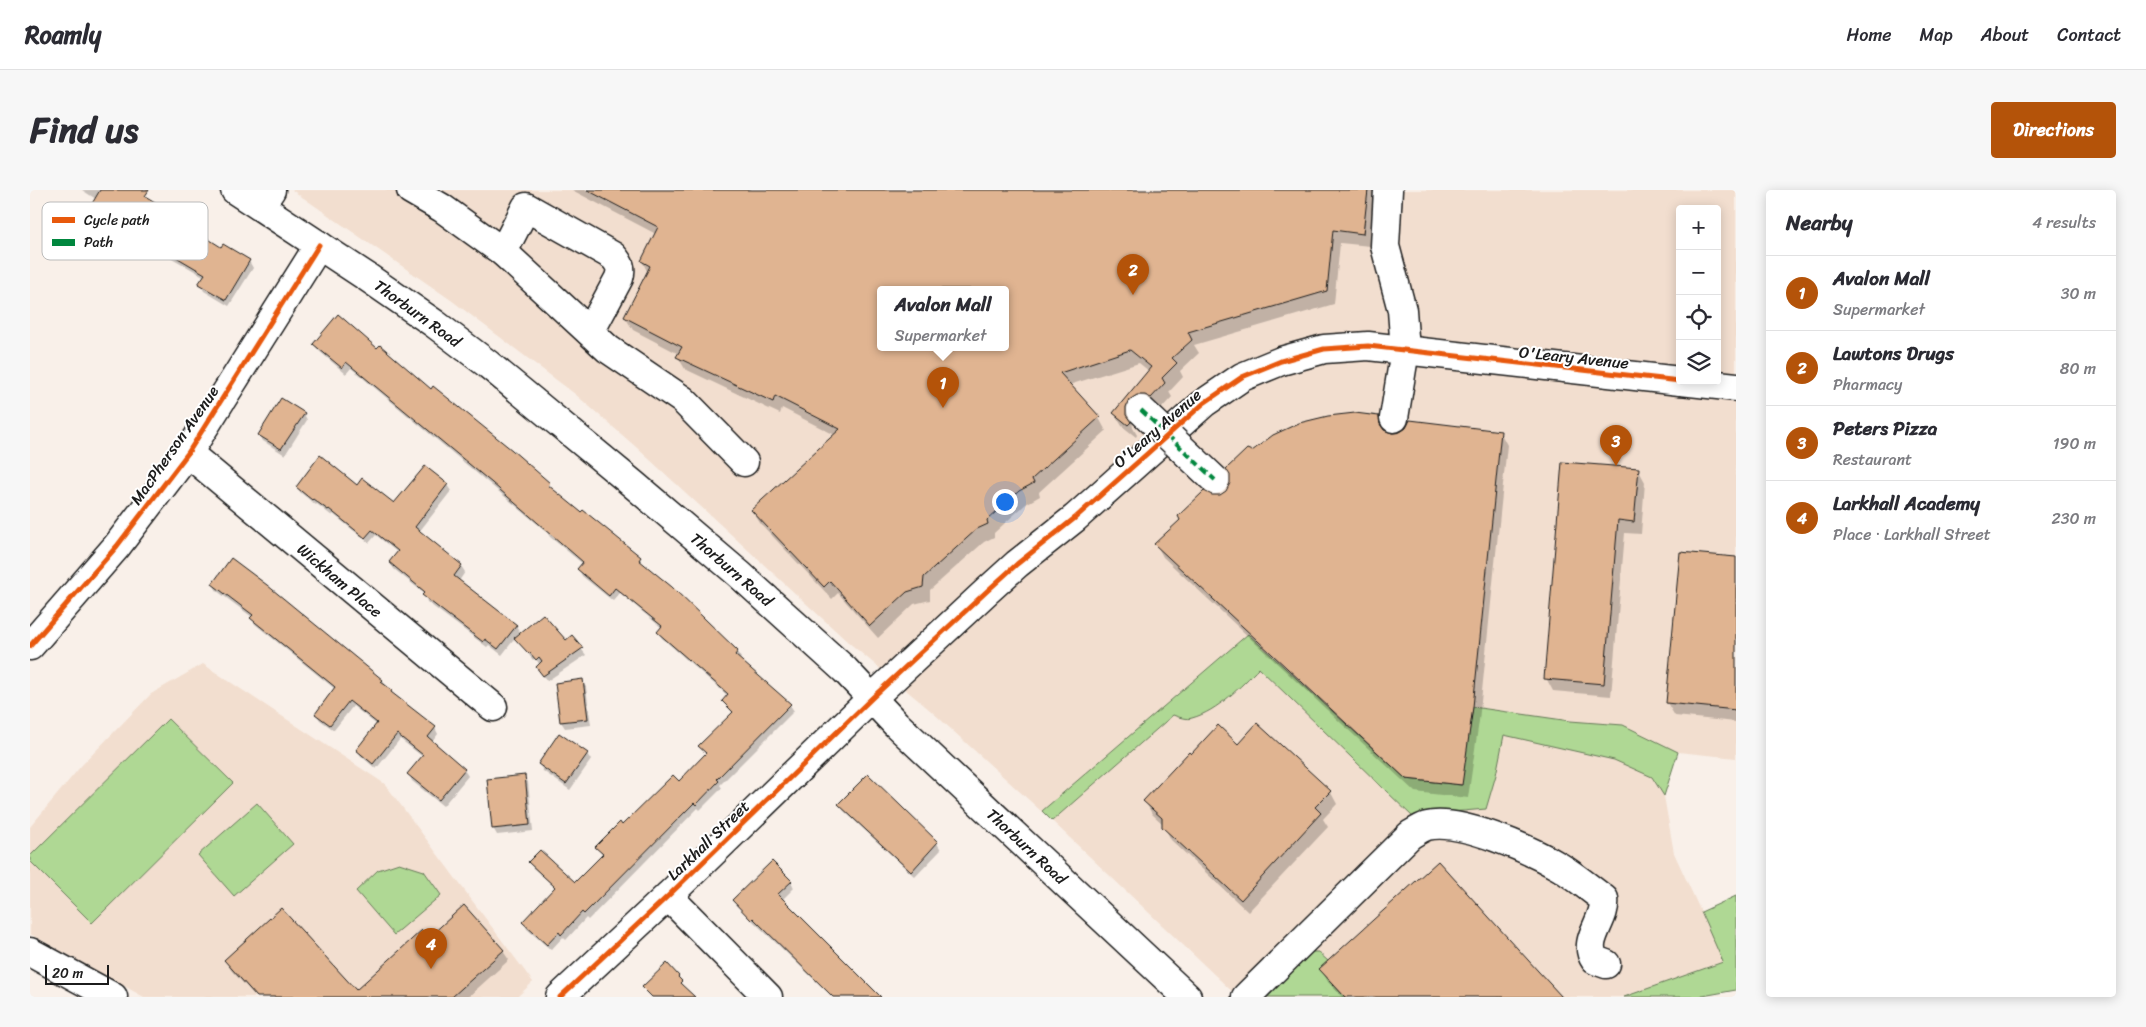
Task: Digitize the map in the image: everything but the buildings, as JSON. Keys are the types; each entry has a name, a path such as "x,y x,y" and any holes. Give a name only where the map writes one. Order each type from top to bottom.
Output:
{"street":[{"name":"Thorburn Road","path":"235,190 266,198 320,245 450,336 569,429 739,574 845,670 903,731 1188,997"},
{"path":"412,190 442,208 503,252 608,349 683,400 744,462"},
{"path":"1388,190 1385,246 1402,310 1405,350 1394,418"},
{"path":"503,252 526,207 613,256 620,263 621,271 619,278 590,332"},
{"name":"MacPherson Avenue","path":"30,646 117,546 188,453 320,245"},
{"name":"O'Leary Avenue","path":"872,698 1017,564 1075,518 1204,403 1223,389 1262,368 1324,349 1368,346 1676,380"},
{"name":"O'Leary Avenue","path":"1718,385 1736,387"},
{"path":"1141,410 1215,480"},
{"name":"Wickham Place","path":"188,453 493,707"},
{"name":"Larkhall Street","path":"560,997 668,896 872,698"},
{"path":"1246,997 1410,835 1427,826 1465,828 1511,844 1561,867 1604,899 1604,907 1592,936 1590,949 1595,960 1606,964"},
{"path":"668,896 768,997"},
{"path":"30,952 113,997"}],"shaded area":[{"path":"292,190 1736,190 1736,758 1678,752 1664,796 1674,853 1701,912 1736,896 1736,990 1697,997 1238,997 1052,821 930,710 848,642 636,447 575,394 451,300"},
{"path":"203,664 385,784 533,982 517,997 144,997 30,934 30,827 81,766 151,694"}],"green space":[{"path":"1248,634 1406,779 1461,785 1473,707 1570,721 1623,725 1678,752 1664,796 1652,777 1614,760 1504,735 1496,775 1486,809 1428,814 1415,819 1259,668 1220,704 1202,715 1190,719 1173,715 1052,821 1042,811"},
{"path":"168,719 233,783 92,923 30,861 30,856"},
{"path":"257,803 293,844 234,896 198,855"},
{"path":"399,863 424,871 441,895 394,935 356,891 378,870"},
{"path":"1736,896 1736,990 1697,997 1624,997 1723,962 1701,912"},
{"path":"1311,952 1318,952 1328,961 1320,969 1345,997 1263,997"}],"marked path":[{"path":"1141,410 1215,480"}],"cycle path":[{"path":"30,646 117,546 188,453 319,245"},
{"path":"560,997 668,896 872,698 986,592 1017,564 1075,518 1204,403 1242,377 1281,361 1324,349 1368,346 1676,381"}],"place":[{"name":"Lawtons Drugs","path":"1133,295"},
{"name":"Avalon Mall","path":"943,408"},
{"name":"Peters Pizza","path":"1616,466"},
{"name":"Larkhall Academy","path":"431,969"}]}
